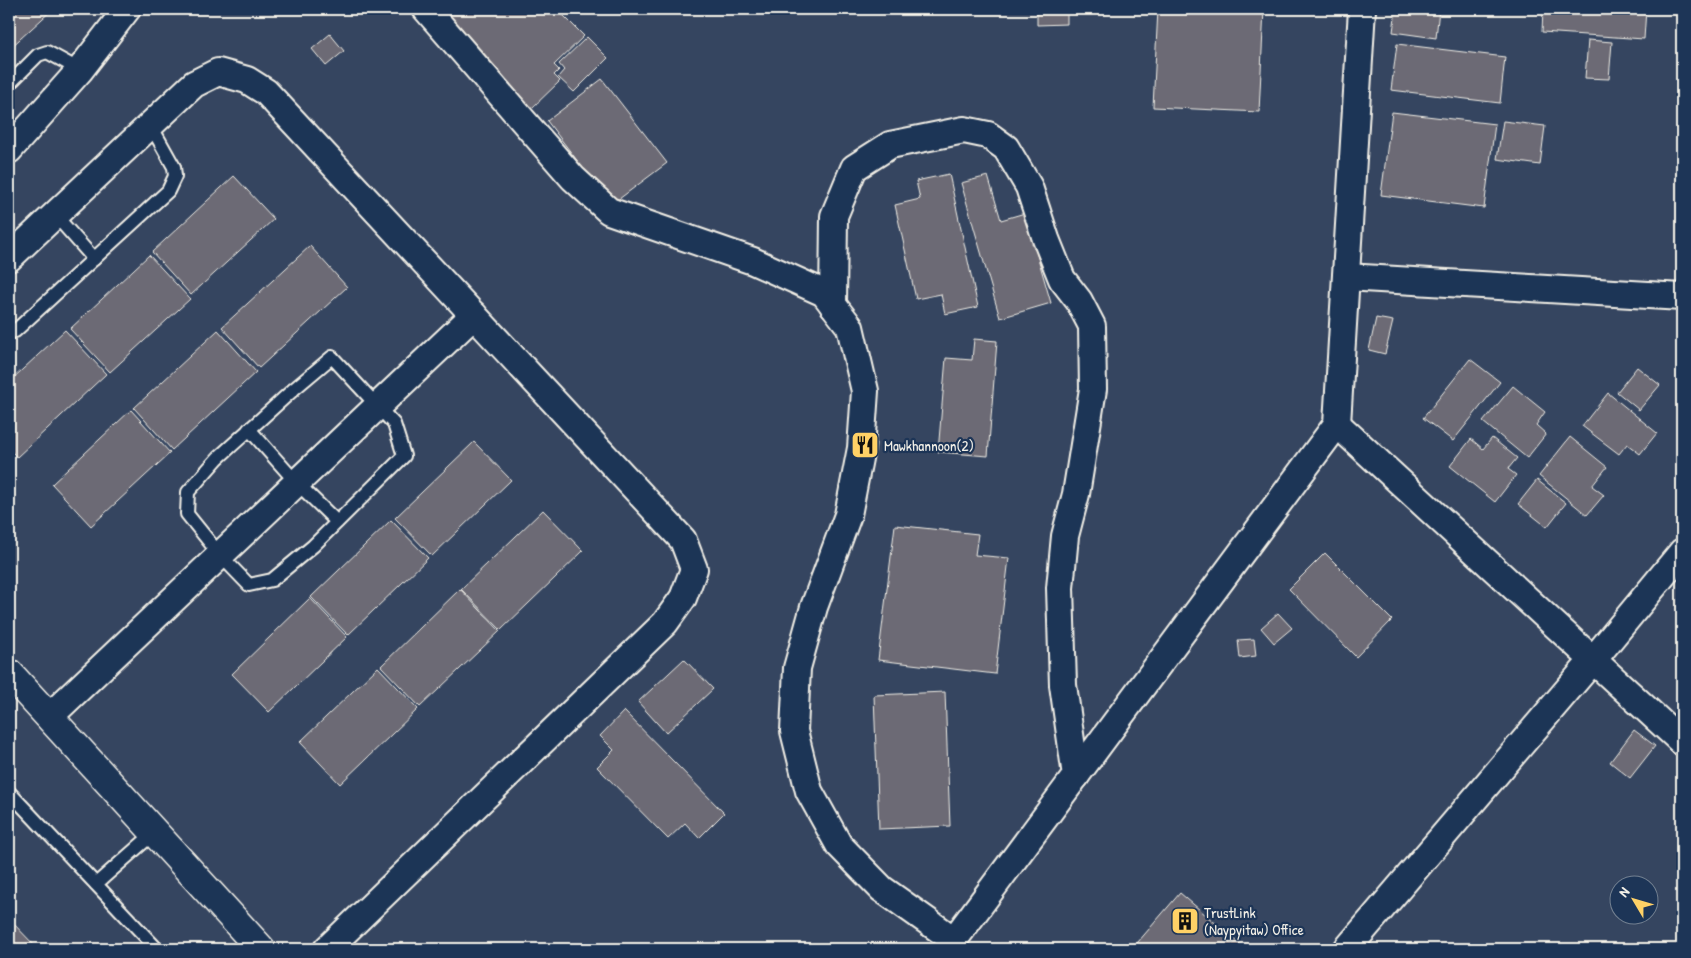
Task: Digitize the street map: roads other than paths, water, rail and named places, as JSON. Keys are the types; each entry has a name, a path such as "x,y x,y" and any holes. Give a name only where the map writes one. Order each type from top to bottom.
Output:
{"street":[{"path":"9,150 80,70 128,9"},
{"path":"426,9 573,178 609,211 753,261 824,293 850,327 865,391 861,448 848,515 814,606 797,668 794,731 809,791 839,845 882,889 953,944 1337,424 1362,9"},
{"path":"9,258 194,84 218,72 247,80 266,92 683,540 694,569 683,598 665,623 327,949"},
{"path":"833,304 834,216 854,168 890,145 964,130 988,135 1006,148 1029,187 1046,239 1062,279 1079,301 1092,326 1093,389 1076,494 1065,536 1060,588 1063,685 1076,776"},
{"path":"1346,278 1682,297"},
{"path":"49,717 474,315"},
{"path":"1337,424 1682,742"},
{"path":"1347,949 1593,660 1682,552"},
{"path":"9,673 261,949"}],"lane":[{"path":"9,84 38,55 47,52 80,70"},
{"path":"9,333 15,331 168,191 175,176 174,167 150,124"},
{"path":"55,215 94,259"},
{"path":"332,357 376,407 394,424 404,456 313,546 272,580 249,585 220,555 187,514 188,492 218,458 250,430 332,357"},
{"path":"250,430 296,482 337,522"},
{"path":"9,792 157,949"},
{"path":"96,884 155,832"}],"place":[{"name":"Mawkhannoon(2)","path":"865,445"},
{"name":"TrustLink (Naypyitaw) Office","path":"1185,921"}]}
